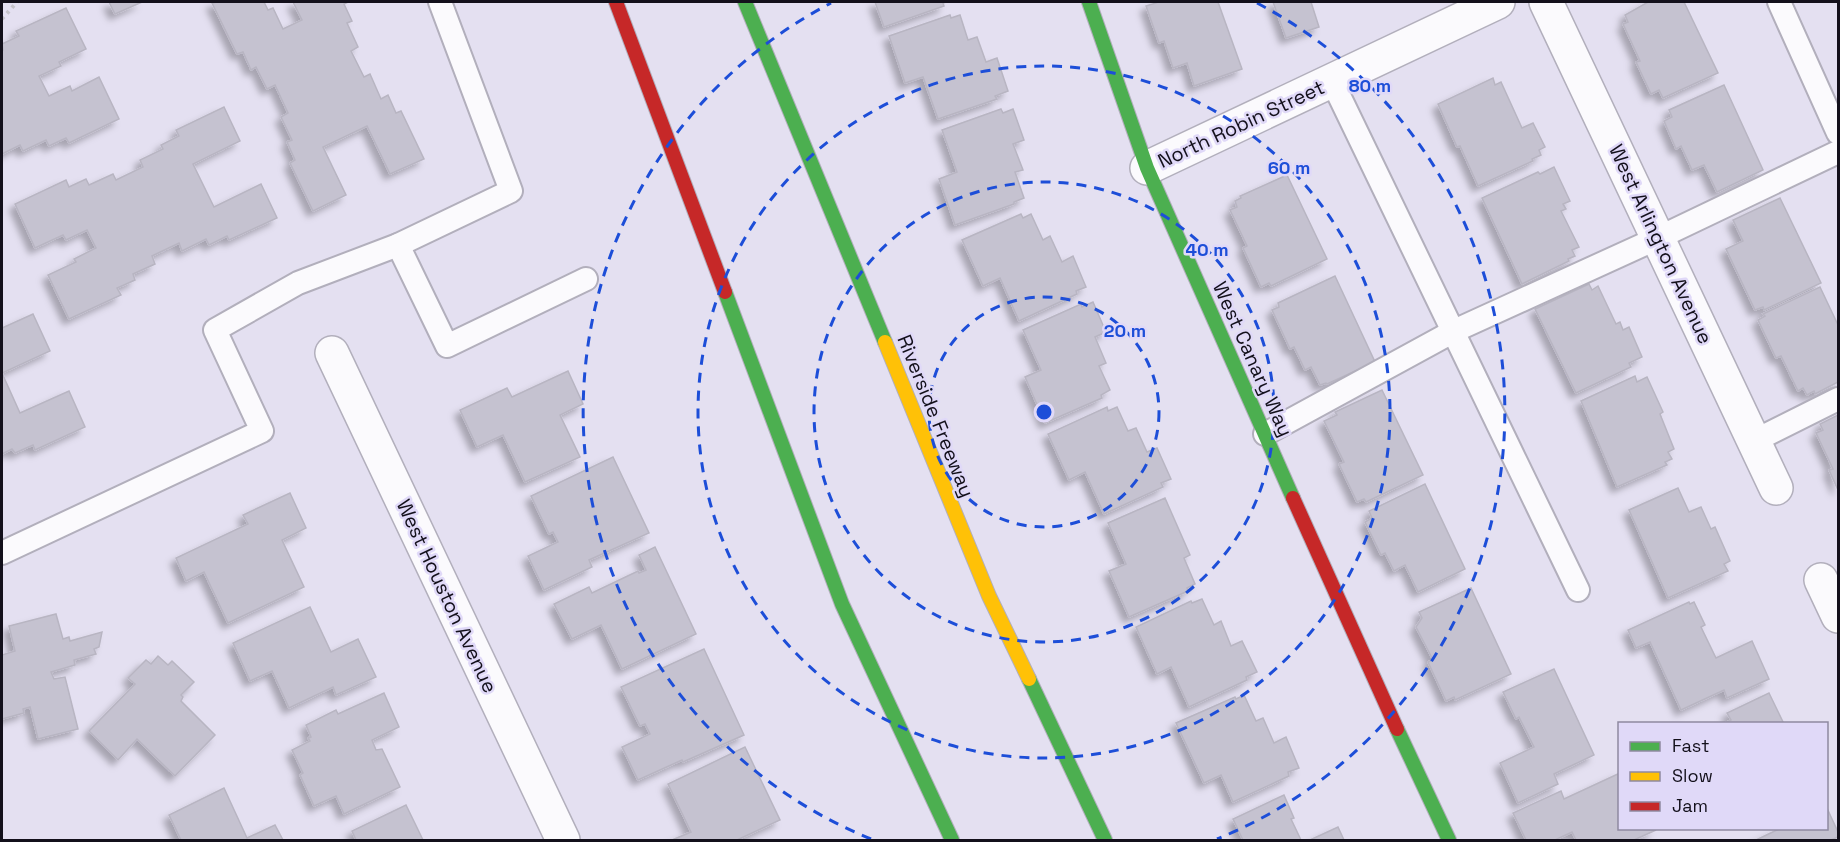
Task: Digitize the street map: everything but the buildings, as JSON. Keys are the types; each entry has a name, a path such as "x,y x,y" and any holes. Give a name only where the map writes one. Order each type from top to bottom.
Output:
{"main road":[{"path":"616,2 842,604 952,840"},
{"name":"Riverside Freeway","path":"745,2 989,596 1105,840"},
{"name":"West Canary Way","path":"1089,2 1147,168 1369,671 1449,840"}],"street":[{"name":"North Robin Street","path":"1147,168 1498,2"},
{"name":"West Arlington Avenue","path":"1546,2 1776,488"},
{"name":"West Houston Avenue","path":"332,353 563,840"},
{"path":"1821,580 1839,616"}],"lane":[{"path":"2,553 262,431 215,330 298,283 398,245 511,191 440,2"},
{"path":"1779,2 1839,133"},
{"path":"1332,81 1578,590"},
{"path":"1265,434 1454,331 1839,152"},
{"path":"398,245 447,346 586,279"},
{"path":"1754,441 1839,399"}],"path":[{"path":"2,19 17,2"}],"traffic: fast":[{"path":"745,2 885,342"},
{"path":"1089,2 1147,168 1293,498"},
{"path":"725,292 842,604 952,840"},
{"path":"1029,679 1105,840"},
{"path":"1397,729 1449,840"}],"traffic: slow":[{"path":"885,342 989,596 1029,679"}],"traffic: jam":[{"path":"616,2 725,292"},
{"path":"1293,498 1397,729"}]}
